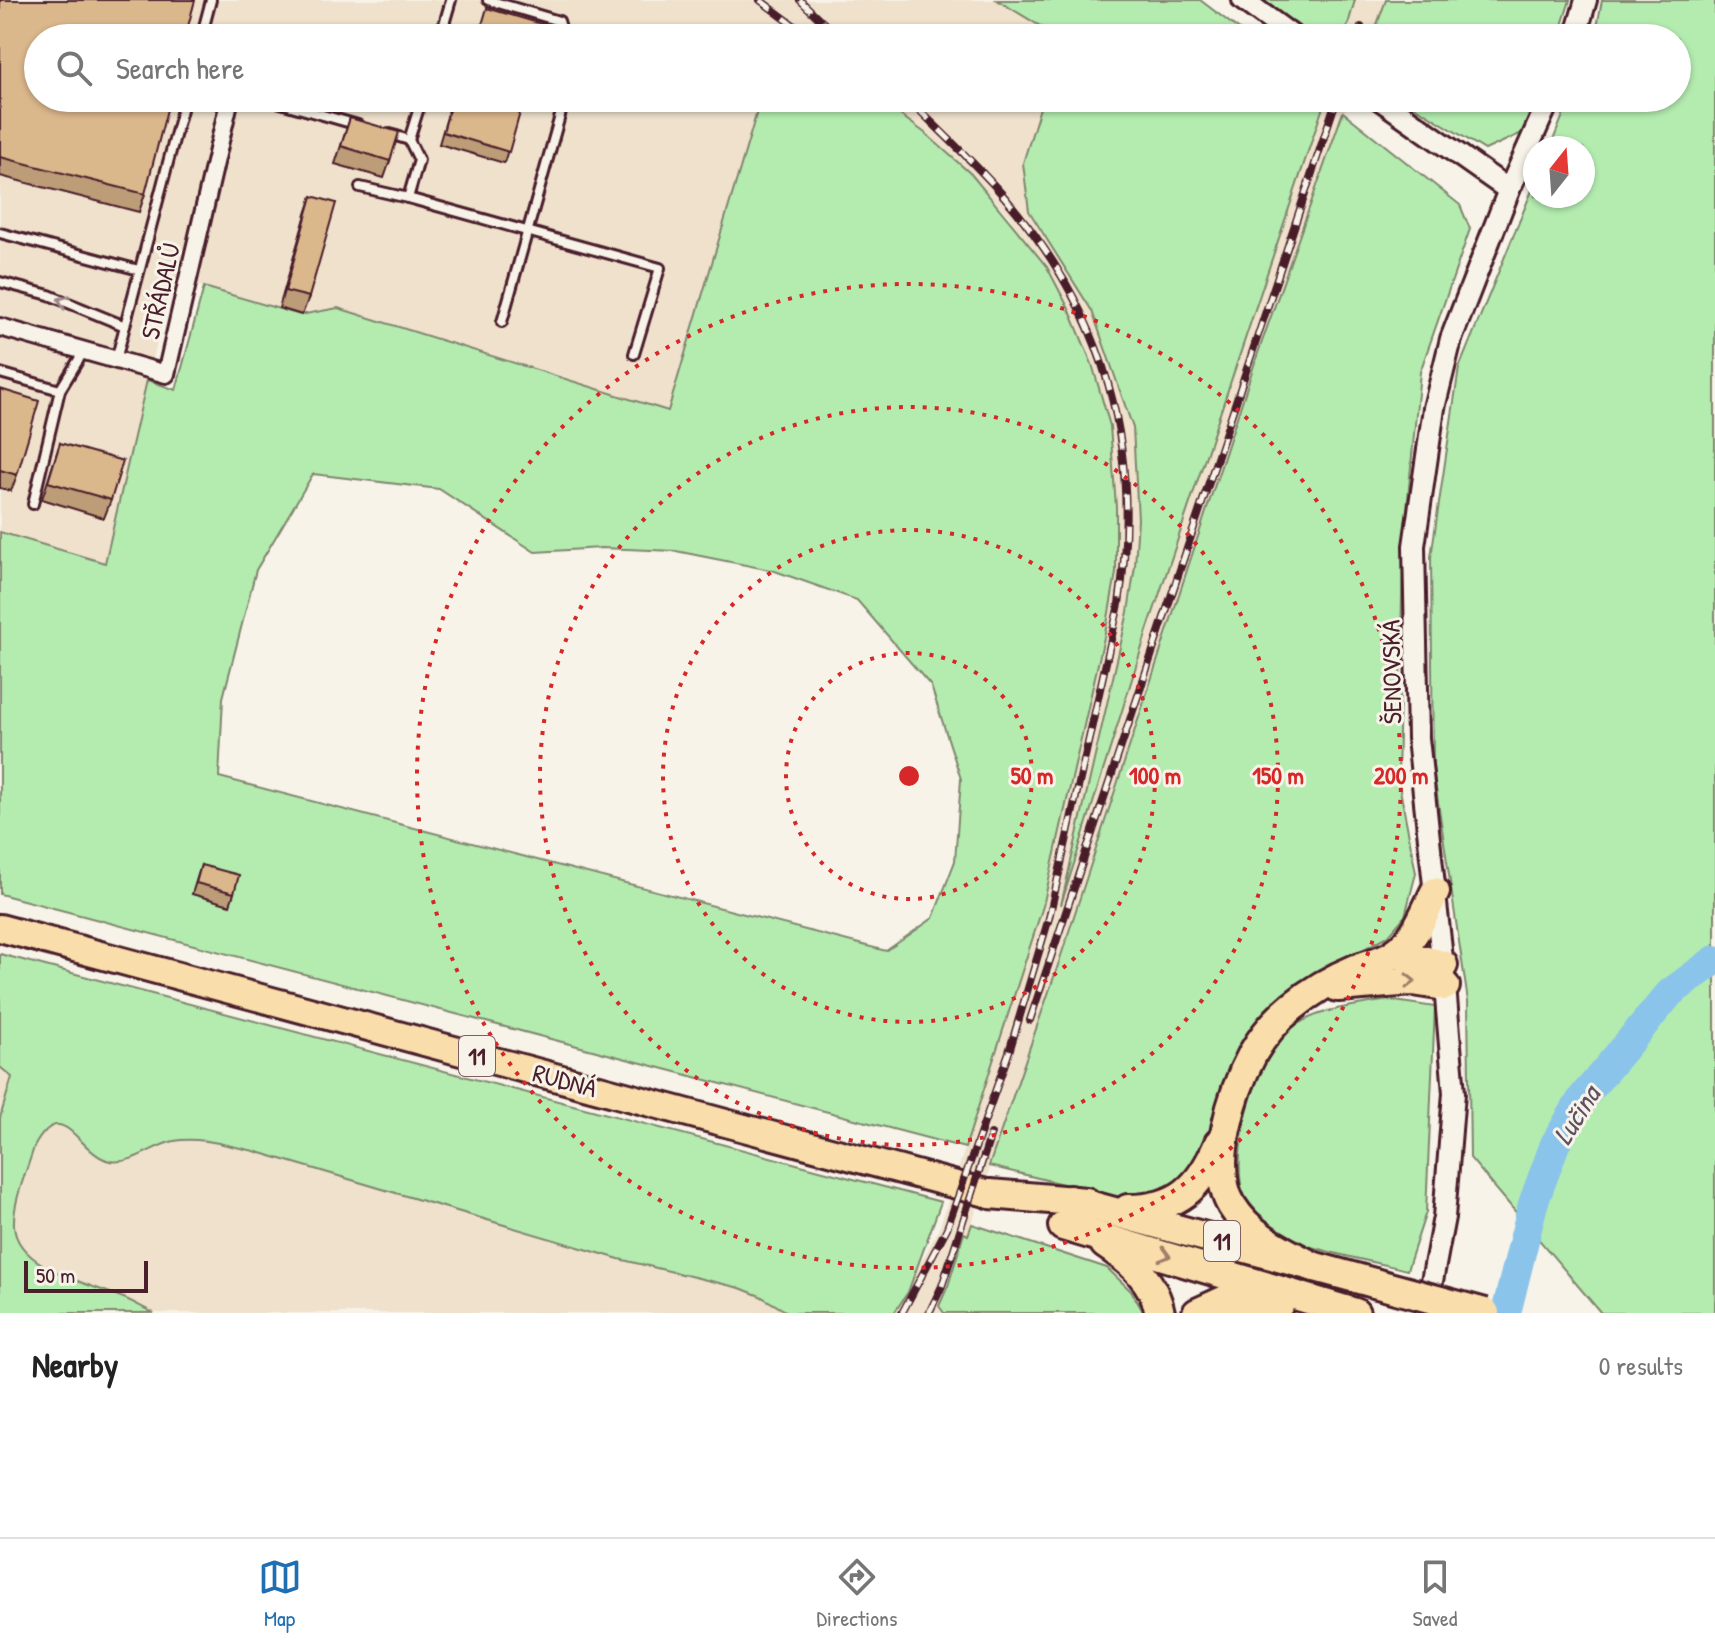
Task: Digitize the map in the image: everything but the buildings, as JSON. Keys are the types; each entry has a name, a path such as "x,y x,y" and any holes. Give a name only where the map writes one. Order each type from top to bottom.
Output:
{"highway":[{"path":"1066,1213 1154,1207 1179,1198 1192,1189 1207,1169 1229,1121 1254,1051 1291,1008 1352,971 1395,953 1417,927 1435,892"},
{"path":"1395,953 1444,976"},
{"path":"1318,990 1396,981 1426,981 1444,976"},
{"path":"1229,1121 1222,1170 1224,1186 1233,1207 1262,1238 1314,1267"},
{"name":"11","path":"990,1194 1314,1267 1485,1313"},
{"path":"1066,1213 1134,1266 1150,1285 1160,1313"},
{"name":"11","path":"1066,1213 1355,1313"},
{"path":"1197,1313 1230,1298 1276,1302 1317,1313"}],"main road":[{"name":"RUDNÁ","path":"0,928 990,1194"}],"street":[{"path":"1243,0 1276,24"},
{"path":"1579,24 1586,0"},
{"name":"STŘÁDALŮ","path":"0,327 166,374 227,112"},
{"path":"1398,112 1509,190"},
{"name":"ŠENOVSKÁ","path":"1426,1313 1444,1217 1454,1093 1418,738 1414,546 1434,408 1451,339 1509,190 1544,112"}],"lane":[{"path":"205,24 211,0"},
{"path":"444,24 451,0"},
{"path":"488,0 559,21 560,24"},
{"path":"116,360 181,112"},
{"path":"312,112 365,127"},
{"path":"408,198 419,160 409,140 418,112"},
{"path":"502,322 561,112"},
{"path":"380,131 409,140"},
{"path":"360,187 660,268 634,354"},
{"path":"0,233 139,270"},
{"path":"0,282 49,295 125,326"},
{"path":"33,504 60,390 84,351"},
{"path":"0,373 60,390"}],"shaded area":[{"path":"0,0 997,0 1037,24 24,24 24,112 757,112 669,411 338,308 301,315 172,278 105,564 0,532"},
{"path":"1355,0 1386,0 1377,24 1348,24"},
{"path":"896,112 1039,112 1023,163 1029,210 1092,311 1133,428 1138,519 1135,567 1128,612 1064,891 1147,631 1321,112 1344,112 1257,356 968,1235 964,1234 939,1306 944,1313 0,1313 0,1011 915,1274 940,1226 1043,906 1116,574 1116,507 1110,426 1010,218 971,174"}],"green space":[{"path":"997,0 1200,0 1232,24 1037,24"},
{"path":"1261,0 1355,0 1348,24 1293,24"},
{"path":"1386,0 1570,0 1562,24 1377,24"},
{"path":"1602,0 1715,0 1715,1313 1601,1313 1470,1158 1468,1001 1433,769 1431,557 1459,368 1525,208 1595,208 1595,136 1555,136 1564,112 1691,112 1691,24 1598,24"},
{"path":"757,112 896,112 971,174 1047,267 1092,364 1110,426 1116,507 1116,573 1043,906 965,1148 0,894 0,532 105,563 147,380 176,390 204,287 300,315 338,308 668,411","holes":["313,474 439,489 535,552 601,548 676,551 775,571 857,600 931,686 961,779 955,861 933,918 886,951 219,777 223,698 256,570"]},
{"path":"1039,112 1321,112 1147,631 1061,905 1128,612 1138,519 1133,428 1092,311 1029,211 1023,163"},
{"path":"1343,112 1460,205 1470,229 1420,372 1403,550 1398,779 1416,873 1405,916 1388,936 1311,978 1243,1049 1197,1165 1181,1186 1124,1199 989,1166 1257,356"},
{"path":"1424,112 1530,112 1522,133 1485,150"},
{"path":"0,954 941,1202 908,1292 894,1313 789,1313 740,1288 619,1259 254,1151 214,1142 184,1140 166,1143 127,1160 110,1161 99,1156 71,1131 54,1125 44,1132 34,1147 21,1186 14,1215 18,1240 40,1263 56,1272 154,1313 0,1313 0,1118 12,1077 0,1067"},
{"path":"1388,1000 1435,1007 1426,1212 1407,1270 1306,1245 1270,1230 1257,1221 1246,1203 1240,1180 1244,1123 1252,1094 1275,1045 1289,1030 1312,1017"},
{"path":"972,1224 1107,1268 1131,1291 1144,1313 944,1313 939,1306 964,1233 968,1235"}],"waterway":[{"name":"Lučina","path":"1506,1313 1533,1204 1555,1144 1583,1097 1670,993 1715,960"}],"railway":[{"path":"760,0 792,24"},
{"path":"800,0 825,24"},
{"path":"902,1313 947,1228 1009,1052 1049,918 1119,604 1125,546 1125,490 1120,436 1108,385 1091,335 1067,286 1037,239 1001,193 921,112"},
{"path":"1030,1020 1332,112"},
{"path":"929,1313 942,1286 991,1134"}]}
